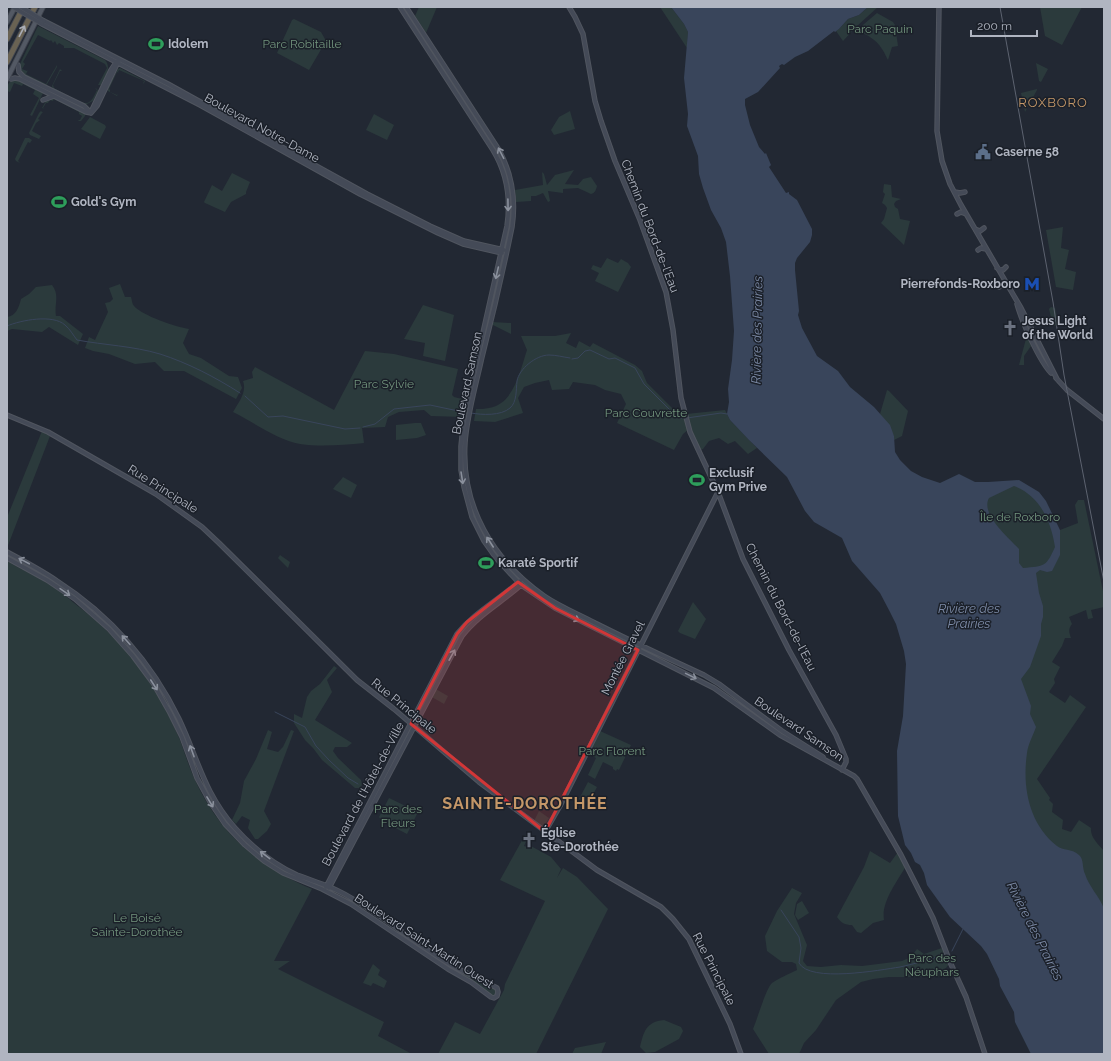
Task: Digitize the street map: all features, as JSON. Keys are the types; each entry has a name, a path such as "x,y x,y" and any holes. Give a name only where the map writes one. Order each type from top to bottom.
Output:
{"highway":[{"path":"7,39 22,7"},
{"path":"7,62 35,7"}],"main road":[{"path":"7,22 14,7"},
{"path":"8,80 44,7"},
{"path":"18,58 18,65"}],"street":[{"name":"Boulevard Notre-Dame","path":"14,7 107,58 200,105 360,194 438,233 463,244 507,252"},
{"name":"Boulevard Notre-Dame","path":"22,7 43,23 119,59 367,194 433,228 464,241 502,251"},
{"name":"Boulevard Samson","path":"400,7 488,142 500,163 506,184 509,206 508,222 464,417 460,446 461,470 468,503 475,525 496,558 520,584 555,608 714,688 779,735 842,770"},
{"name":"Boulevard Samson","path":"406,7 494,140 506,164 512,186 514,206 513,223 467,430 465,460 472,502 480,523 498,553 523,580 545,597 719,684 782,731 842,770"},
{"name":"Chemin du Bord-de-l'Eau","path":"569,7 583,34 595,101 601,121 615,161 640,220 666,292 686,423 718,492 743,558 789,650 836,735 846,758 846,762 842,770"},
{"path":"939,7 938,137 942,161 953,190 1021,308 1057,379 1067,390 1104,419"},
{"path":"107,58 111,70"},
{"path":"91,113 96,107 119,59"},
{"path":"91,113 94,103 111,70 117,63"},
{"path":"18,65 19,72 24,77 84,106 91,113"},
{"path":"8,80 20,78 86,112 91,113"},
{"path":"43,100 54,96"},
{"path":"84,106 94,103"},
{"path":"953,190 960,193 965,192"},
{"path":"957,214 961,212 966,214"},
{"path":"975,229 979,231 984,228"},
{"path":"978,250 982,248 986,249"},
{"path":"997,268 1003,270 1006,267"},
{"path":"999,286 1007,286"},
{"name":"Rue Principale","path":"7,415 48,432 156,494 187,515 219,542 357,680 413,725 479,782 597,870 661,907 689,939 736,1037 741,1054"},
{"name":"Montée Gravel","path":"545,832 560,806 718,492"},
{"name":"Boulevard Saint-Martin Ouest","path":"7,552 74,592 107,620 131,645 154,675 172,706 187,736 202,777 213,798 241,835 277,864 297,875 328,886 354,900 443,960 497,988 497,995 495,997 491,997 364,912 325,891 273,867 248,848 218,815 206,796 170,713 153,683 134,656 109,628 78,601 47,580 7,558"},
{"name":"Boulevard de l'Hôtel-de-Ville","path":"325,891 405,733 413,725 457,634 467,622 520,584 523,580"},
{"path":"842,770 857,779 913,876 933,918 950,962 966,997 985,1054"}],"highlighted area":[{"path":"518,582 555,608 638,650 545,832 411,724 457,634 467,622"}],"green space":[{"path":"419,7 437,7 426,33 415,16"},
{"path":"660,7 671,7 684,24 688,32 687,48"},
{"path":"868,7 878,7 843,41 836,31 848,19 859,15"},
{"path":"1040,7 1082,7 1062,45 1045,36"},
{"name":"Parc Paquin","path":"877,13 893,22 895,25 898,46 892,47 888,60 883,50 877,43 857,30"},
{"name":"Parc Robitaille","path":"294,19 321,32 326,41 309,70 277,53 292,20"},
{"path":"38,26 105,60 108,69 101,85 98,85 107,68 105,64 74,48 64,48 64,46 59,43 57,45 55,41 53,43 51,40 50,41 38,35 23,62 25,64 22,69 28,70 26,74 46,84 57,65 57,67 46,86 22,74 20,64"},
{"path":"1036,63 1048,69 1041,82 1039,81"},
{"path":"120,68 145,81 144,83 143,84 144,81 119,70 119,73 117,72 109,89 110,92 117,95 118,94 117,96 108,91 107,89 118,69"},
{"path":"60,69 62,71 60,71 53,85 54,88 84,103 87,103 94,96 97,90 95,88 97,89 98,91 93,101 85,105 53,90 52,86"},
{"path":"15,79 18,79 43,93 32,116 30,115 39,98 33,94 35,90 23,84 22,86 14,83 10,92 7,91 7,86 9,83"},
{"path":"1037,90 1025,112 1021,93"},
{"path":"52,98 57,98 85,113 85,116 81,121 79,121 78,120 80,120 82,116 79,112 54,99 53,101 50,100 46,103 43,108 45,109 42,108 46,101"},
{"path":"41,111 43,113 38,119 40,120 36,123 32,131 41,136 39,139 30,135 29,133"},
{"path":"570,111 575,129 554,135 551,130 559,117"},
{"path":"374,114 394,125 387,140 366,130"},
{"path":"90,117 106,127 100,139 81,129"},
{"path":"25,138 32,140 30,143 28,142 18,161 20,163 15,159"},
{"path":"574,170 565,184 578,185 583,179 591,177 597,186 593,193 591,194 578,188 563,189 563,193 548,191 550,201 548,202 543,193 536,196 531,196 531,201 516,202 515,190 543,185 542,172 547,185 555,175"},
{"path":"232,173 250,182 246,194 231,202 225,212 205,203 204,202 212,185 222,191"},
{"path":"884,184 891,185 892,197 901,199 896,201 894,204 898,209 900,219 910,221 904,245 881,223 884,219 887,208 882,203 885,194 883,192"},
{"path":"1063,227 1061,248 1069,250 1065,269 1076,272 1073,290 1056,287 1046,230"},
{"path":"607,258 618,263 621,259 628,263 631,267 618,292 595,281 599,273 591,269 593,265 601,268"},
{"path":"120,284 125,297 131,297 133,305 138,310 176,326 189,329 183,343 189,354 201,358 229,376 238,377 242,388 236,399 184,371 164,371 155,362 135,364 109,354 85,348 89,337 95,340 108,312 105,303 110,302 113,299 109,288"},
{"path":"52,285 56,292 56,316 60,316 83,334 78,345 49,327 42,332 12,329 7,331 7,317 15,313 21,299 36,287"},
{"path":"423,305 454,315 445,361 423,356 425,343 404,339"},
{"path":"1051,307 1055,308 1058,323 1055,326 1053,325 1049,309"},
{"path":"491,322 511,323 511,334 491,324"},
{"name":"Parc Couvrette","path":"571,333 566,343 576,348 579,341 590,347 593,343 635,365 642,371 647,383 678,414 683,414 688,430 683,434 674,450 617,423 626,404 621,394 605,390 595,385 573,382 569,389 552,390 549,380 535,383 524,387 518,398 523,413 495,422 474,421 476,409 498,405 510,393 515,385 527,350 521,336 555,336"},
{"path":"1027,335 1031,346 1024,356 1024,365 1019,365"},
{"name":"Parc Sylvie","path":"365,351 394,354 458,369 452,395 454,397 466,400 463,417 431,416 424,410 399,412 388,417 385,427 362,428 364,443 316,445 300,444 283,439 233,412 243,393 243,381 253,378 252,372 255,367 334,410"},
{"path":"887,390 908,411 902,436 894,440 894,436 880,414"},
{"path":"725,410 730,420 757,448 748,454 735,441 728,444 719,438 709,441 703,449 700,450 690,429 686,414"},
{"path":"421,423 426,435 417,438 396,440 396,425"},
{"path":"42,431 50,436 7,548 7,515"},
{"path":"343,477 357,485 351,498 333,489"},
{"name":"Île de Roxboro","path":"1015,482 1038,497 1052,520 1059,556 1060,530 1078,523 1075,505 1078,500 1084,500 1104,596 1104,607 1091,610 1093,618 1088,619 1086,610 1069,617 1072,624 1069,631 1071,638 1065,638 1052,662 1060,667 1054,679 1055,683 1049,692 1065,703 1070,695 1086,707 1037,779 1050,798 1049,800 1053,804 1052,812 1063,820 1062,829 1071,832 1079,820 1091,828 1093,837 1104,851 1104,999 1015,809 972,501"},
{"path":"280,555 290,562 288,568 278,558"},
{"name":"Le Boisé Sainte-Dorothée","path":"7,561 61,592 95,620 123,647 132,657 152,686 173,724 204,799 228,832 258,859 293,880 312,889 274,961 290,961 278,969 384,1022 378,1036 412,1054 7,1054"},
{"path":"693,602 706,619 695,639 678,631"},
{"path":"334,666 337,668 327,680 332,692 315,720 352,743 347,747 335,747 333,751 338,758 361,780 362,785 359,788 355,788 322,760 305,740 294,723 294,714 302,718 307,697 311,691 320,684"},
{"path":"434,688 448,696 444,704 430,696"},
{"path":"268,730 272,732 267,749 278,752 283,747 291,730 294,731 264,811 271,824 267,831 258,839 255,839 248,828 250,820 242,816 236,824 232,820 240,803 244,781 256,759"},
{"name":"Parc Florent","path":"600,731 631,745 619,770 617,769 616,771 613,767 603,762 595,779 588,775 596,758 589,754"},
{"path":"588,782 597,787 588,804 579,799"},
{"name":"Parc des Fleurs","path":"389,798 418,812 407,834 382,821 379,817"},
{"path":"539,811 549,818 543,828 534,821"},
{"path":"525,835 528,837 524,846 527,847 529,845 551,857 561,869 557,878 563,868 577,877 608,909 536,1054 438,1054 455,1022 480,1034 504,990 505,984 545,901 500,880"},
{"path":"870,851 890,863 898,852 906,866 887,899 884,920 873,923 861,933 857,932 852,925 845,924 837,917 864,867"},
{"name":"Parc des Néuphars","path":"792,888 802,893 796,903 794,914 807,945 803,961 807,966 862,966 902,961 911,957 917,949 924,954 942,948 949,964 939,977 889,977 861,982 836,1000 816,1030 804,1043 799,1054 769,1054 753,1029 764,997 772,983 797,970 796,964 792,962 782,962 767,951 765,936 777,911"},
{"path":"802,901 809,913 798,920 795,915 797,904"},
{"path":"373,964 380,970 378,975 387,981 384,988 373,983 371,986 363,983"},
{"path":"451,966 495,988 496,993 494,996 491,995 449,968"},
{"path":"664,1020 681,1027 683,1031 679,1039 655,1052 646,1053 640,1047 647,1028 653,1023"},
{"path":"606,1042 601,1054 572,1054 575,1048"}],"water":[{"name":"Rivière des Prairies","path":"671,7 868,7 859,15 848,19 839,29 835,32 834,31 808,51 795,57 784,65 782,64 779,66 780,68 758,92 745,99 745,105 750,125 759,147 765,154 766,153 771,165 769,167 786,193 789,192 789,194 797,200 812,229 810,242 797,258 795,270 799,311 798,315 802,328 817,356 838,371 850,387 874,407 890,425 894,436 895,452 900,460 911,471 922,477 940,483 959,474 975,482 1019,480 1039,492 1046,501 1060,530 1060,555 1052,571 1047,572 1040,570 1036,573 1039,593 1043,606 1041,636 1030,667 1021,679 1031,706 1030,714 1036,727 1029,743 1028,750 1026,766 1027,792 1034,816 1047,837 1062,849 1073,851 1081,857 1087,879 1100,900 1105,912 1104,1054 1031,1054 1015,1022 1014,1012 1000,986 999,979 987,954 981,946 950,917 927,885 920,865 915,862 905,845 898,816 897,751 903,716 906,664 904,651 896,624 880,593 852,561 842,538 814,522 805,511 787,477 749,440 730,420 727,414 734,331 730,276 726,242 721,228 711,210 703,188 699,174 698,156 687,126 688,114 684,78 688,32","holes":["1014,486 1031,496 1043,510 1051,528 1055,547 1047,562 1036,567 1023,568 1019,563 1019,549 997,525 988,511 987,504 989,498"]}],"waterway":[{"path":"7,326 37,319 60,322 70,330 77,340 129,347 160,354 201,371 240,393"},
{"path":"572,359 578,358 585,351 590,350 609,359 615,358 635,368 644,384 677,417 682,418"},
{"path":"471,413 497,414 510,408 514,403 518,376 529,364 539,357 549,355 570,358"},
{"path":"245,396 268,417 283,416 345,429 360,428"},
{"path":"363,427 375,424 394,409 430,405 463,412"},
{"path":"687,418 721,413 727,414"},
{"path":"275,712 305,727 316,746 329,760 348,778 358,784"},
{"path":"781,910 799,937 801,948 799,963 806,969 831,974 846,974 906,966 944,955"},
{"path":"952,951 963,929"}],"tram line":[{"path":"1000,7 1053,302 1064,375 1104,582"}],"place":[{"name":"Idolem","path":"156,44"},
{"name":"Caserne 58","path":"983,152"},
{"name":"Gold's Gym","path":"59,202"},
{"name":"Pierrefonds-Roxboro","path":"1032,284"},
{"name":"Jesus Light of the World","path":"1010,328"},
{"name":"Exclusif Gym Prive","path":"697,480"},
{"name":"Karaté Sportif","path":"486,563"},
{"name":"Église Ste-Dorothée","path":"529,840"}],"district":[{"name":"ROXBORO","path":"1053,102"},
{"name":"SAINTE-DOROTHÉE","path":"525,803"}]}
